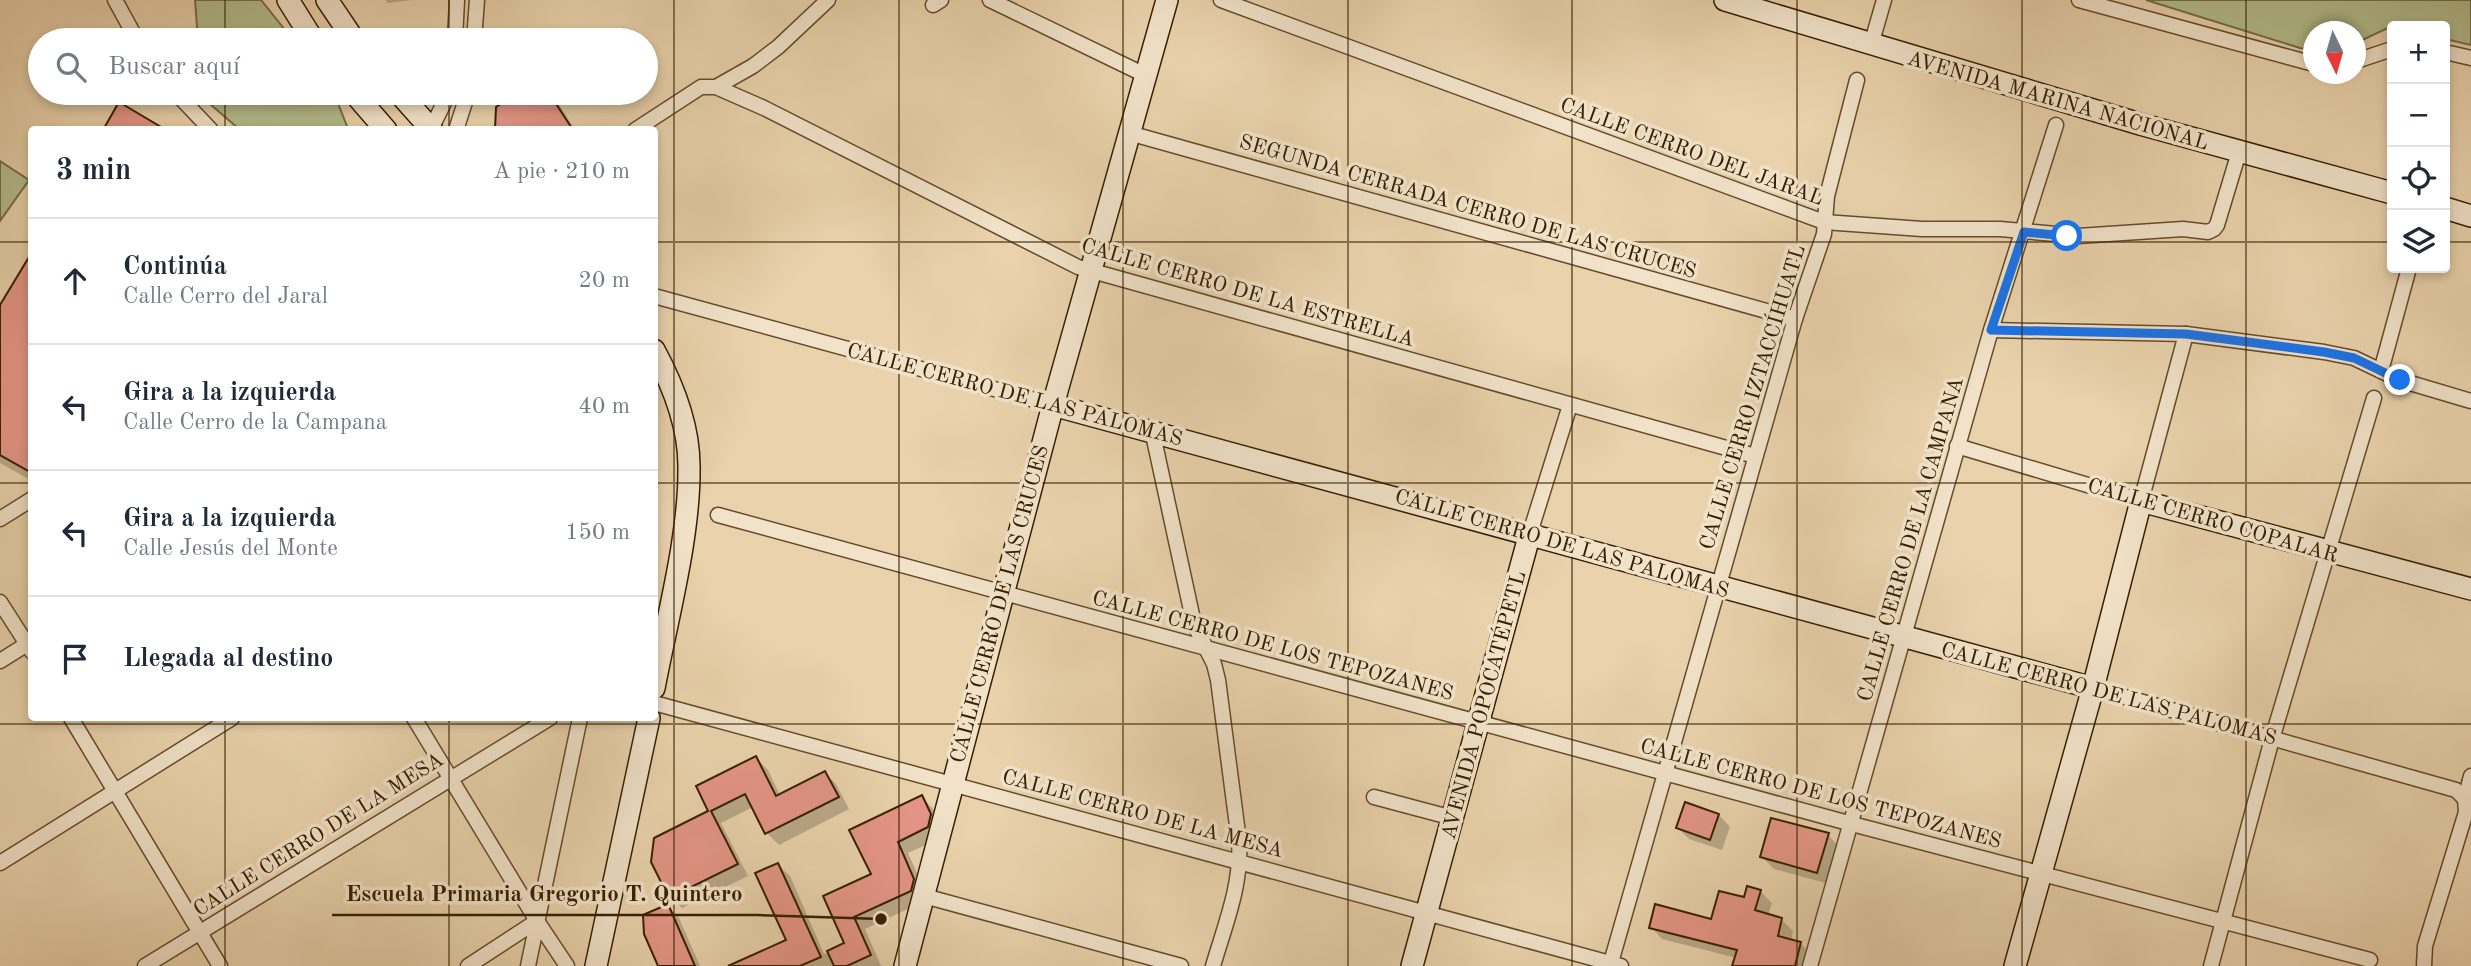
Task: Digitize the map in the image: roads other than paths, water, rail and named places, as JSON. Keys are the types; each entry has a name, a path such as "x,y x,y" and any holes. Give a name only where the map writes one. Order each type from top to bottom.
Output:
{"street":[{"path":"115,0 130,28"},
{"path":"288,0 306,28"},
{"path":"327,0 346,28"},
{"path":"456,28 457,0"},
{"path":"475,28 477,0"},
{"path":"641,126 701,87 716,87 753,66 828,0"},
{"path":"990,0 1145,75"},
{"name":"CALLE CERRO DE LAS CRUCES","path":"905,966 1052,405 1167,0"},
{"name":"CALLE CERRO DEL JARAL","path":"1221,0 1824,222 2078,236 2183,229 2212,231 2217,225 2239,152"},
{"name":"AVENIDA MARINA NACIONAL","path":"1725,0 2239,152 2387,192"},
{"path":"1871,45 1884,0"},
{"path":"2080,0 2303,62"},
{"path":"2366,58 2387,51"},
{"path":"2450,53 2471,58"},
{"name":"CALLE CERRO IZTACCÍHUATL","path":"1614,965 1717,586 1795,320 1824,234 1827,196 1857,80"},
{"name":"CALLE CERRO DE LA ESTRELLA","path":"716,87 764,108 1063,260 1090,271 1755,456"},
{"path":"187,105 207,126"},
{"path":"364,105 383,126"},
{"path":"410,105 428,126"},
{"path":"432,126 443,105"},
{"path":"457,126 464,105"},
{"name":"CALLE CERRO DE LA CAMPANA","path":"1810,966 1957,446 2056,125"},
{"name":"SEGUNDA CERRADA CERRO DE LAS CRUCES","path":"1129,133 1795,320"},
{"path":"2450,210 2471,216"},
{"path":"2381,372 2408,273"},
{"name":"CALLE CERRO DE LAS PALOMAS","path":"658,297 2093,688 2456,790 2468,800"},
{"path":"1991,330 2186,334 2324,352 2354,358 2410,384 2471,401"},
{"path":"2015,966 2093,688 2186,334"},
{"path":"658,357 673,387 684,430 689,465 682,541 658,667"},
{"path":"2211,966 2272,738 2374,398"},
{"name":"AVENIDA POPOCATÉPETL","path":"1412,966 1530,533 1570,405"},
{"path":"1152,430 1194,624 1207,649 1217,680 1240,862 1238,881 1213,966"},
{"name":"CALLE CERRO COPALAR","path":"1957,446 2141,501 2471,589"},
{"path":"0,519 28,502"},
{"name":"CALLE CERRO DE LOS TEPOZANES","path":"718,516 1852,824 2370,960"},
{"path":"0,602 28,643"},
{"path":"0,661 28,647"},
{"name":"CALLE CERRO DE LA MESA","path":"658,704 1427,911 1614,965"},
{"path":"73,721 220,966"},
{"path":"0,863 227,721"},
{"path":"416,721 537,922 567,966"},
{"name":"CALLE CERRO DE LA MESA","path":"145,966 451,776 545,721"},
{"path":"528,966 579,721"},
{"path":"596,966 648,721"},
{"path":"2424,966 2425,946 2466,812 2471,776"},
{"path":"1374,797 1453,818"},
{"path":"924,896 1181,966"},
{"path":"468,966 537,922"}],"place":[{"name":"Escuela Primaria Gregorio T. Quintero","path":"881,919"}]}
